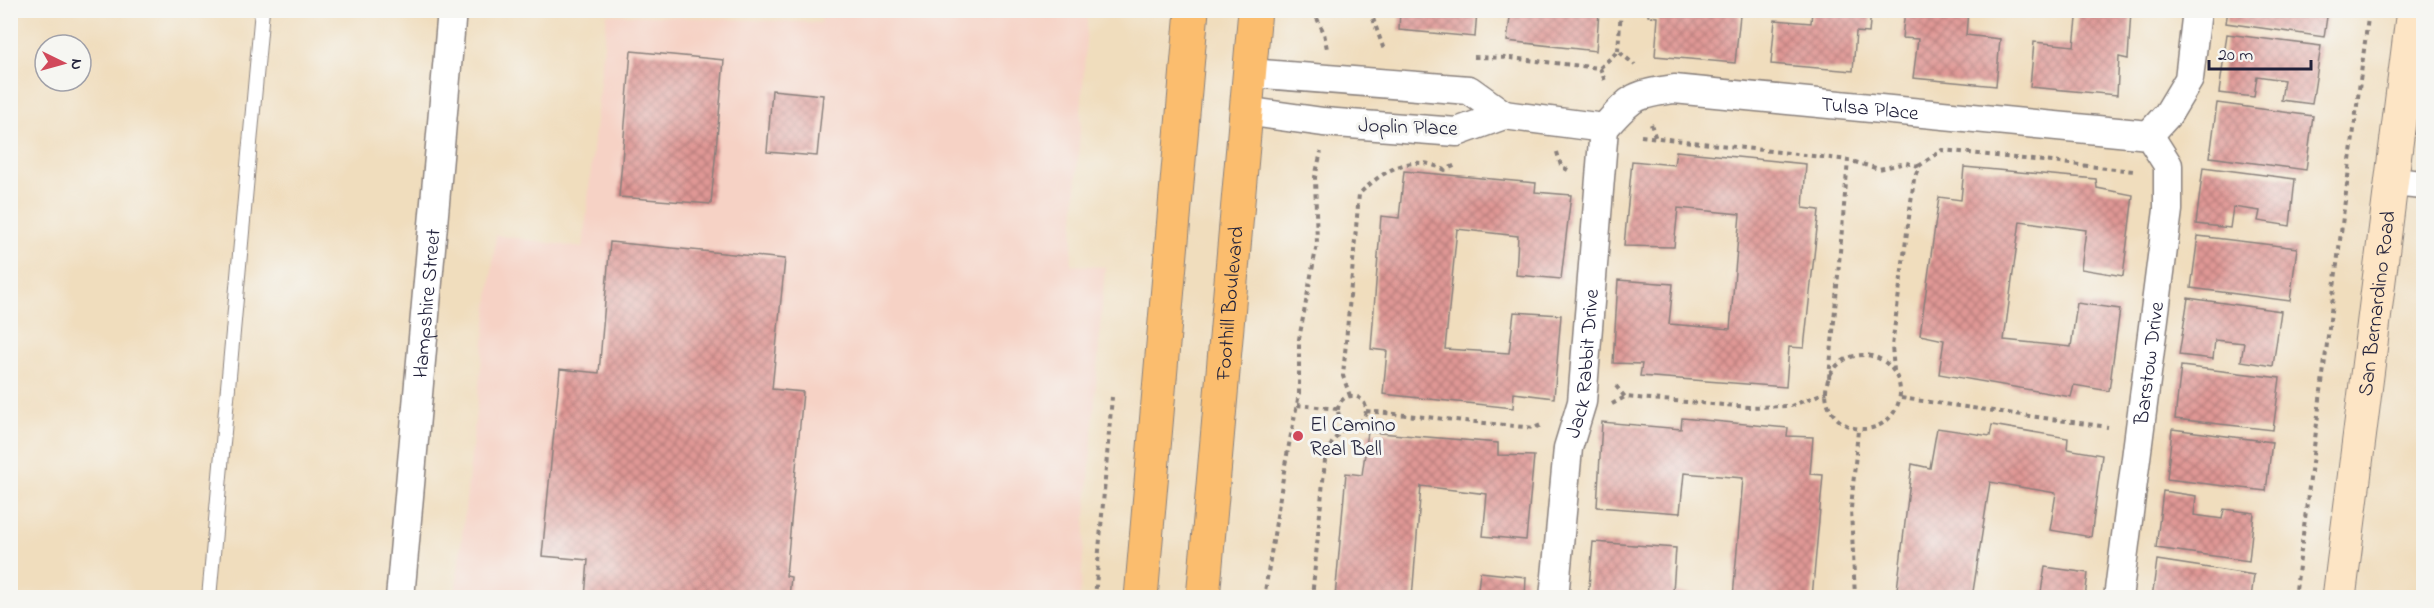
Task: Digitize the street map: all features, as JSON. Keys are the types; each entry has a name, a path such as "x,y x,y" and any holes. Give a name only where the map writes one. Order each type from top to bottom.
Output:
{"main road":[{"path":"1141,597 1192,10"},
{"name":"Foothill Boulevard","path":"1203,597 1255,10"}],"street":[{"name":"Hampshire Street","path":"400,597 452,10"},
{"path":"2149,135 2168,114 2189,79 2197,10"},
{"name":"San Bernardino Road","path":"2339,597 2413,10"},
{"path":"1249,73 1469,90 1504,115"},
{"path":"1404,128 1408,86"},
{"name":"Tulsa Place","path":"1604,128 1627,103 1642,94 1674,89 2149,135"},
{"name":"Joplin Place","path":"1245,111 1323,122 1457,132 1504,115 1604,128"},
{"name":"Jack Rabbit Drive","path":"1554,597 1568,448 1582,402 1604,128"},
{"name":"Barstow Drive","path":"2118,597 2168,210 2168,165 2149,135"},
{"path":"2391,182 2424,185"}],"lane":[{"path":"209,597 262,10"}],"path":[{"path":"1313,10 1324,33 1328,54 1326,80"},
{"path":"1370,10 1385,50 1377,53"},
{"path":"1618,51 1621,10"},
{"path":"2295,597 2369,10"},
{"path":"1464,57 1510,58 1600,68 1606,84 1604,128 1656,139 1848,160 1879,169 1906,163 1919,166"},
{"path":"1264,597 1299,394 1299,339 1317,244 1315,177 1322,148 1323,122"},
{"path":"1556,147 1561,166 1575,174"},
{"path":"1848,160 1826,392 1827,403 1839,421 1858,430 1881,426 1890,419 1900,398 1901,388 1894,371 1892,346 1914,180 1919,166 1942,150 2135,171"},
{"path":"1350,396 1343,376 1359,194 1378,176 1405,164 1436,165 1444,170 1459,164"},
{"path":"1829,378 1839,363 1862,354 1874,356 1894,371"},
{"path":"1610,379 1625,397 1749,407 1791,406 1826,392"},
{"path":"1350,396 1360,398 1366,406 1360,423 1346,424 1340,418 1338,409 1341,400 1350,396"},
{"path":"1095,597 1112,397"},
{"path":"1900,398 2115,428"},
{"path":"1297,405 1338,409"},
{"path":"1366,411 1534,428 1550,421"},
{"path":"1311,597 1325,460 1332,443 1346,424"},
{"path":"1855,597 1851,509 1858,430"}],"shaded area":[{"path":"822,10 1088,11 1071,265 1105,267 1080,597 455,598 496,235 583,248 607,14 821,23"}],"building":[{"path":"1400,10 1477,10 1475,37 1399,30"},
{"path":"1511,10 1608,10 1607,14 1599,12 1596,51 1507,41"},
{"path":"1648,10 1702,10 1740,15 1735,63 1655,56 1658,17 1648,16"},
{"path":"1812,10 1871,10 1869,33 1856,32 1853,71 1771,64 1775,20 1811,23"},
{"path":"1905,10 1968,10 1966,35 2000,39 1996,86 1913,78 1918,39 1902,38"},
{"path":"2078,10 2131,10 2128,59 2119,57 2117,95 2030,87 2034,42 2074,46"},
{"path":"2228,10 2328,10 2324,37 2226,23"},
{"path":"2227,34 2321,46 2312,104 2281,100 2284,80 2257,76 2254,97 2219,93"},
{"path":"631,51 724,60 711,204 619,197"},
{"path":"772,90 823,95 817,156 767,152"},
{"path":"2217,103 2313,116 2306,170 2210,157"},
{"path":"1676,151 1806,164 1803,208 1819,210 1804,348 1789,347 1786,387 1640,376 1642,364 1613,363 1618,280 1673,284 1669,324 1730,329 1740,214 1678,208 1674,247 1624,246 1632,161 1674,165"},
{"path":"1964,167 2096,179 2097,188 2133,195 2123,276 2081,269 2086,230 2020,221 2004,340 2071,347 2077,303 2120,309 2109,391 2074,385 2071,397 1939,374 1944,340 1920,335 1939,197 1961,200"},
{"path":"2203,167 2295,179 2290,226 2258,221 2260,211 2233,207 2230,228 2196,224"},
{"path":"1404,171 1536,183 1535,192 1571,195 1561,279 1516,275 1518,236 1457,229 1445,349 1509,353 1514,312 1561,315 1554,398 1514,393 1513,408 1383,394 1387,351 1371,349 1381,216 1399,218"},
{"path":"2198,236 2297,248 2290,301 2191,288"},
{"path":"610,242 785,259 772,389 803,392 786,576 791,577 789,598 585,598 588,560 542,556 560,369 599,373"},
{"path":"2188,298 2281,311 2273,366 2241,361 2244,343 2215,340 2213,359 2179,355"},
{"path":"2181,366 2280,378 2273,430 2175,419"},
{"path":"1682,418 1788,428 1787,436 1813,437 1810,474 1823,475 1812,598 1733,598 1743,478 1684,473 1680,513 1597,507 1602,422 1681,429"},
{"path":"1992,425 2068,438 2067,449 2102,455 2091,537 2050,530 2056,493 1990,482 1972,598 1896,598 1912,464 1930,468 1937,428 1990,436"},
{"path":"2172,429 2272,442 2266,491 2167,479"},
{"path":"1368,432 1498,443 1498,455 1534,456 1526,540 1483,536 1487,494 1421,486 1412,598 1335,598 1346,473 1362,475"},
{"path":"2163,491 2196,496 2194,515 2222,519 2224,509 2254,513 2249,561 2156,548"},
{"path":"1593,542 1676,548 1673,592 1721,596 1721,598 1588,598"},
{"path":"2157,560 2254,575 2251,598 2152,598"},
{"path":"2045,567 2088,573 2085,598 2040,598"},
{"path":"1480,572 1526,577 1525,598 1477,598"}],"place":[{"name":"El Camino Real Bell","path":"1298,436"}]}
